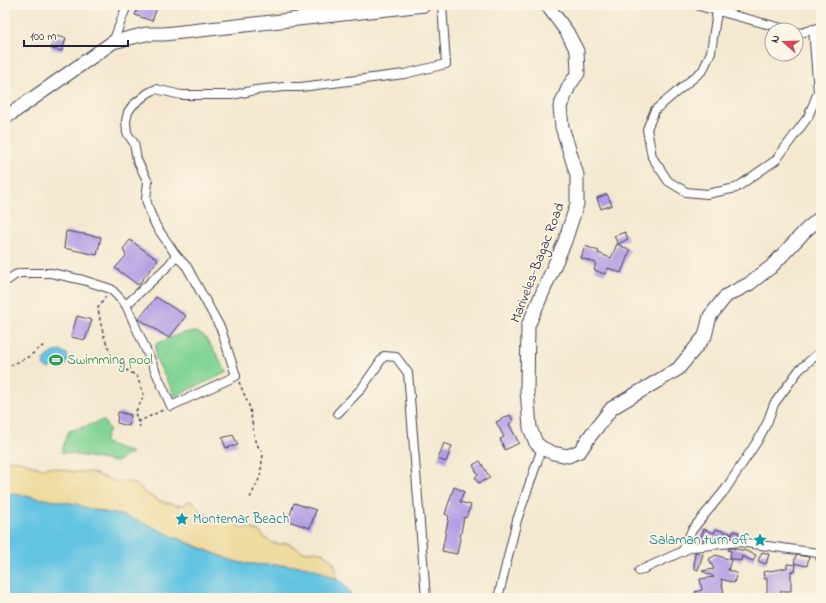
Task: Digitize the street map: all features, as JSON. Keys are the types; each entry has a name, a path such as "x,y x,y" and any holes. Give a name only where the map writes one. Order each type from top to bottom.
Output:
{"main road":[{"path":"5,118 113,42 146,34 164,34 424,5"},
{"name":"Mariveles-Bagac Road","path":"542,448 536,443 530,428 527,390 528,326 565,241 577,204 577,175 562,127 560,107 569,86 578,73 577,51 567,32 547,5"},
{"path":"542,448 553,453 568,456 580,452 590,436 612,408 678,369 705,336 710,316 726,296 749,284 771,267 806,230 821,217"}],"street":[{"path":"113,42 127,5"},
{"path":"5,282 15,275 40,273 83,280 111,289 126,305 171,406 236,376 221,329 188,268 176,255 156,226 146,199 148,182 137,160 134,142 127,133 126,121 128,112 133,105 148,93 156,89 181,95 232,95 256,90 302,87 404,74 446,64 442,5"},
{"path":"700,5 699,6 764,23"},
{"path":"717,11 711,52 703,70 655,110 646,129 652,157 668,181 686,192 706,194 736,188 776,160 808,117 818,92 817,28 804,32"},
{"path":"126,305 169,265 176,255"},
{"path":"682,552 692,530 725,490 758,440 767,423 774,404 799,370 821,351"},
{"path":"338,413 362,388 384,356 396,357 408,373 426,598"},
{"path":"498,598 517,520 542,448"},
{"path":"639,571 692,547 739,542 818,553 821,560"}],"path":[{"path":"111,289 98,308 100,318 106,342 114,358 121,366 137,376 144,396 135,413 140,427"},
{"path":"5,368 28,357 44,345"},
{"path":"236,376 243,389 250,408 255,441 263,454 260,477 249,500"},
{"path":"138,422 171,406"}],"green space":[{"path":"196,332 205,337 228,372 175,396 155,357 156,344 182,333"},
{"path":"103,420 109,429 104,442 132,453 116,462 61,452 69,431"}],"sand":[{"name":"Montemar Beach","path":"9,460 20,461 40,468 50,467 74,472 90,472 114,481 130,482 162,502 184,505 189,501 193,502 202,513 215,518 228,518 234,520 241,528 249,528 259,531 265,538 273,543 287,543 305,552 317,551 323,553 334,563 338,579 313,568 302,566 247,564 233,561 124,516 91,509 76,504 5,493 5,462"}],"water":[{"name":"Swimming pool","path":"61,351 67,354 68,361 65,366 61,369 54,365 49,369 43,366 45,359 49,355"},
{"path":"5,493 76,504 91,509 124,516 149,525 190,544 233,561 247,564 302,566 313,568 343,583 353,598 5,598"}],"building":[{"path":"139,5 158,5 152,21 135,15"},
{"path":"54,36 66,38 62,51 51,49"},
{"path":"607,194 612,205 601,209 597,198"},
{"path":"66,231 101,237 97,255 64,248"},
{"path":"625,232 628,239 618,244 614,236"},
{"path":"130,240 158,260 138,285 115,268 126,256 123,249"},
{"path":"617,244 630,250 621,273 608,268 605,274 594,270 596,263 581,258 585,246 599,251 598,253 611,258"},
{"path":"156,297 186,316 169,338 139,319"},
{"path":"77,316 92,320 85,340 71,337"},
{"path":"118,412 131,415 129,426 117,423"},
{"path":"510,415 513,421 509,424 519,443 505,450 500,439 504,437 496,422"},
{"path":"233,435 238,445 226,448 222,438"},
{"path":"444,443 452,446 446,462 438,459"},
{"path":"480,461 490,478 478,483 475,477 478,475 473,465"},
{"path":"454,487 464,491 460,502 471,505 466,518 464,517 457,554 442,551 449,516 445,514"},
{"path":"294,503 316,510 310,528 288,521"},
{"path":"704,529 714,533 716,529 733,534 733,531 739,532 738,535 744,537 708,538 707,540 704,540 700,539"},
{"path":"732,548 756,555 753,561 742,556 741,561 730,558 731,551 728,549"},
{"path":"695,552 703,554 698,570 694,568"},
{"path":"762,552 769,554 766,564 758,561"},
{"path":"716,555 731,560 728,570 737,573 734,583 721,579 725,598 697,598 695,592 702,590 700,579 714,577 702,571 714,569 709,559"},
{"path":"796,555 809,557 807,566 794,563"},
{"path":"787,564 796,565 795,572 791,571 791,591 781,591 781,594 767,594 767,578 764,579 763,572 787,568"}],"place":[{"name":"Swimming pool","path":"56,360"},
{"name":"Montemar Beach","path":"182,519"},
{"name":"Salaman turn off","path":"760,540"}]}
